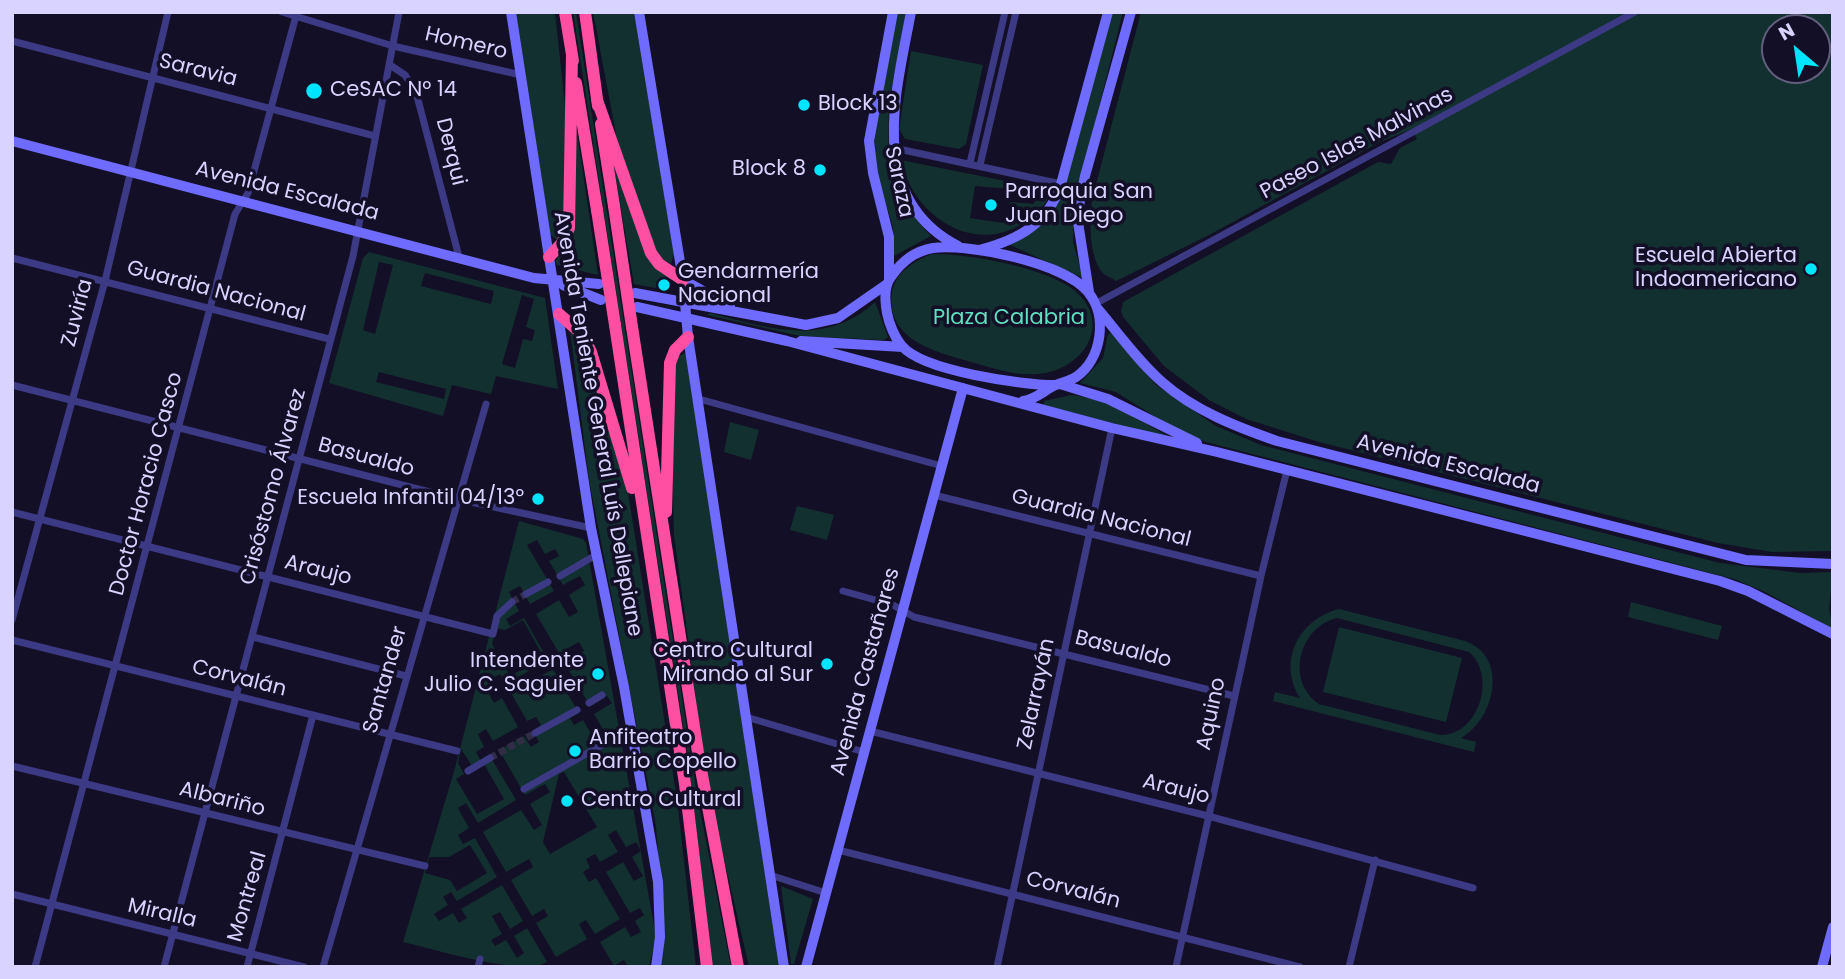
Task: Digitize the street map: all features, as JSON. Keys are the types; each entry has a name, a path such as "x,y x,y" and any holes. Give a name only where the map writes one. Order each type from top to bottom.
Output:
{"highway":[{"path":"565,12 685,784 707,967"},
{"path":"585,12 699,759 738,967"},
{"path":"549,257 562,243 569,228 572,54"},
{"path":"597,100 651,253 659,264 683,280"},
{"path":"559,314 582,334 591,352 647,547"},
{"path":"666,547 670,363 675,350 688,337"}],"main road":[{"name":"Avenida Teniente General Luís Dellepiane","path":"511,12 590,528 632,728 658,883 660,937 656,967"},
{"path":"639,12 683,280 688,337 785,967"},
{"name":"Saraza","path":"888,281 889,237 873,173 869,141 894,12"},
{"name":"Saraza","path":"911,12 893,107 894,148 900,178 917,211 931,229 961,247"},
{"path":"975,251 998,245 1032,229 1051,208 1061,184 1108,12"},
{"path":"1020,401 1035,399 1057,384 1075,377 1095,353 1100,330 1097,307 1089,292 1077,216 1085,176 1131,12"},
{"name":"Avenida Escalada","path":"12,141 553,281 601,300"},
{"path":"635,293 785,323 823,323 853,310 888,281 906,259 931,248 961,247 1036,264 1055,271 1089,292"},
{"path":"683,280 739,312"},
{"name":"Avenida Escalada","path":"553,281 599,284"},
{"path":"888,281 888,319 920,369 936,381"},
{"name":"Avenida Escalada","path":"637,307 787,341 1020,401 1112,428 1217,452 1720,581 1748,591 1833,634"},
{"name":"Avenida Escalada","path":"1097,307 1134,353 1183,398 1225,421 1277,441 1746,560 1833,564"},
{"name":"Avenida Escalada","path":"787,341 907,350"},
{"path":"907,350 1002,382 1057,384"},
{"name":"Avenida Escalada","path":"1057,384 1108,399 1217,452"},
{"name":"Avenida Castañares","path":"806,967 963,388"},
{"path":"1822,967 1833,927"}],"street":[{"name":"Zuviría","path":"12,620 105,281 155,78 168,12"},
{"name":"Homero","path":"282,12 297,14 393,46 521,75"},
{"name":"Crisóstomo Álvarez","path":"164,967 301,459 358,230 399,12"},
{"path":"970,163 1005,12"},
{"path":"980,165 1016,12"},
{"name":"Paseo Islas Malvinas","path":"1097,307 1635,12"},
{"name":"Doctor Horacio Casco","path":"34,967 149,548 235,214 243,201 297,14"},
{"name":"Saravia","path":"12,41 375,136"},
{"name":"Derqui","path":"390,65 405,75 416,92 459,257"},
{"path":"894,148 1061,184"},
{"name":"Guardia Nacional","path":"12,258 329,340"},
{"name":"Basualdo","path":"12,385 457,499 590,528"},
{"path":"699,399 942,466"},
{"name":"Santander","path":"323,967 486,404"},
{"name":"Zelarrayán","path":"996,967 1112,428"},
{"name":"Aquino","path":"1176,967 1234,695 1287,470"},
{"name":"Guardia Nacional","path":"934,495 1261,576"},
{"name":"Araujo","path":"12,512 492,634 497,616 512,602"},
{"path":"560,576 596,555"},
{"path":"526,594 548,582"},
{"name":"Basualdo","path":"843,591 914,617 1234,695"},
{"path":"253,636 406,676"},
{"name":"Corvalán","path":"12,640 457,751"},
{"path":"589,703 603,695"},
{"path":"535,733 577,710"},
{"name":"Montreal","path":"247,967 313,715"},
{"path":"746,717 864,752"},
{"path":"524,789 632,728"},
{"name":"Araujo","path":"870,731 1208,816 1473,888"},
{"path":"468,771 490,758"},
{"name":"Albariño","path":"12,766 425,866"},
{"name":"Corvalán","path":"838,850 1300,967"},
{"path":"1349,967 1375,860"},
{"path":"770,875 826,893"},
{"name":"Miralla","path":"12,894 304,967"}],"green space":[{"path":"516,12 555,12 565,106 565,228 557,240 550,234"},
{"path":"573,12 576,12 697,795 731,967 713,967 687,751"},
{"path":"593,12 634,12 674,254 671,264 658,257 617,139"},
{"path":"896,12 907,12 890,101 890,157 897,184 910,211 931,236 894,256 893,227 876,170 874,134"},
{"path":"1110,12 1123,12 1074,206 1073,242 1083,278 1010,245 1032,232 1054,210"},
{"path":"1141,12 1833,12 1833,551 1772,552 1718,543 1319,442 1246,419 1209,400 1164,366 1123,317 1123,302 1378,162 1391,164 1400,148 1417,139 1412,129 1380,142 1209,235 1116,281 1104,274 1097,265 1092,247 1092,200"},
{"path":"911,51 983,65 966,144 959,149 905,139 899,129"},
{"path":"577,132 598,275 557,265 555,262 567,242"},
{"path":"901,160 1050,190 1042,207 1028,220 1008,231 988,235 968,233 950,226 933,214 919,199 908,181","holes":["975,186 1036,191 1034,204 1010,202 1009,206 1024,208 1026,218 1021,222 1007,218 1003,223 970,218"]},
{"path":"614,168 619,168 647,252 671,276 671,286 666,290 634,284"},
{"path":"369,252 545,298 558,389 496,376 491,394 452,385 443,416 329,383 363,258","holes":["379,262 393,265 375,334 363,330","425,273 494,291 491,304 421,286","522,295 534,299 526,327 535,330 532,341 523,339 515,368 502,364","379,372 446,389 444,399 376,382"]},
{"name":"Plaza Calabria","path":"932,254 1006,263 1062,282 1086,303 1092,317 1088,344 1080,355 1054,371 1021,374 957,358 916,341 896,322 892,308 892,292 897,279 907,268"},
{"path":"875,302 888,337 884,340 800,336 707,315 710,313 775,328 816,330 856,316"},
{"path":"570,330 579,332 626,480 677,799 696,967 658,967 662,916 656,826 589,480"},
{"path":"1111,333 1156,385 1216,426 1261,445 1720,563 1800,573 1833,572 1829,609 1833,629 1765,592 1734,579 1206,442 1173,428 1116,392 1080,383 1103,358 1108,334"},
{"path":"686,353 779,967 749,967 708,789 674,535 672,451 676,357"},
{"path":"1072,395 1111,406 1171,438 1043,405 1044,401"},
{"path":"730,422 759,430 751,460 724,452"},
{"path":"797,506 834,515 827,540 790,530"},
{"path":"519,521 583,539 586,543 641,850 636,842 626,847 616,830 608,835 618,852 600,862 595,854 586,859 590,868 583,872 589,882 596,878 620,919 595,934 586,920 579,924 587,939 556,957 536,923 548,916 544,909 532,916 511,880 533,867 529,859 506,872 483,832 521,810 534,830 542,825 530,804 550,792 545,784 525,795 499,750 524,736 531,747 539,742 533,731 541,725 536,717 527,721 511,693 553,669 579,713 570,718 574,725 583,720 596,742 607,736 594,714 612,703 607,696 590,706 564,662 584,651 579,642 559,653 536,614 559,600 569,617 578,612 569,595 585,585 580,576 563,585 549,561 559,556 555,549 545,554 537,540 527,545 554,591 530,604 520,586 509,592 519,611 506,619 510,626 524,618 548,660 506,684 500,674 491,679 497,689 489,694 494,703 502,698 518,727 493,741 486,729 478,734 484,747 476,752 481,761 490,756 516,800 478,823 466,803 458,808 469,828 458,835 463,844 475,838 497,877 457,901 451,892 443,897 448,905 434,914 439,921 453,913 459,923 467,918 461,909 502,885 523,921 510,929 500,912 492,916 502,934 491,940 495,946 506,940 517,958 524,953 514,936 527,928 547,962 535,966 498,964 403,942 455,768","holes":["523,620 544,658 510,676 492,644 496,628 505,630","461,749 474,769 484,764 504,799 477,814 456,779 464,774 458,763","564,772 597,827 550,854 543,842 559,774","470,845 487,873 457,891 450,880 425,873 429,857 449,857"]},
{"path":"1631,602 1722,626 1718,640 1628,617"},
{"path":"1339,609 1465,641 1479,649 1488,660 1492,689 1482,718 1461,738 1476,742 1474,752 1273,701 1275,692 1300,698 1293,684 1292,656 1303,632 1325,614","holes":["1337,618 1469,652 1482,675 1480,703 1465,726 1454,733 1440,735 1319,704 1308,694 1300,669 1301,656 1313,632 1324,623"]},
{"path":"1339,627 1462,658 1446,722 1323,692"},
{"path":"641,851 656,937 649,967 628,967 624,960 614,966 600,942 625,927 631,937 641,932 635,921 644,915 640,908 630,913 606,872 623,862 634,881 643,876 632,857"},
{"path":"781,886 813,899 794,964 791,964"}],"tunnel":[{"path":"512,602 526,594"},
{"path":"490,758 535,733"}],"place":[{"name":"CeSAC Nº 14","path":"314,91"},
{"name":"Block 13","path":"804,105"},
{"name":"Block 8","path":"820,170"},
{"name":"Parroquia San Juan Diego","path":"991,205"},
{"name":"Escuela Abierta Indoamericano","path":"1811,269"},
{"name":"Gendarmería Nacional","path":"664,285"},
{"name":"Escuela Infantil 04/13°","path":"538,499"},
{"name":"Centro Cultural Mirando al Sur","path":"827,664"},
{"name":"Intendente Julio C. Saguier","path":"598,674"},
{"name":"Anfiteatro Barrio Copello","path":"575,751"},
{"name":"Centro Cultural","path":"567,801"}]}
